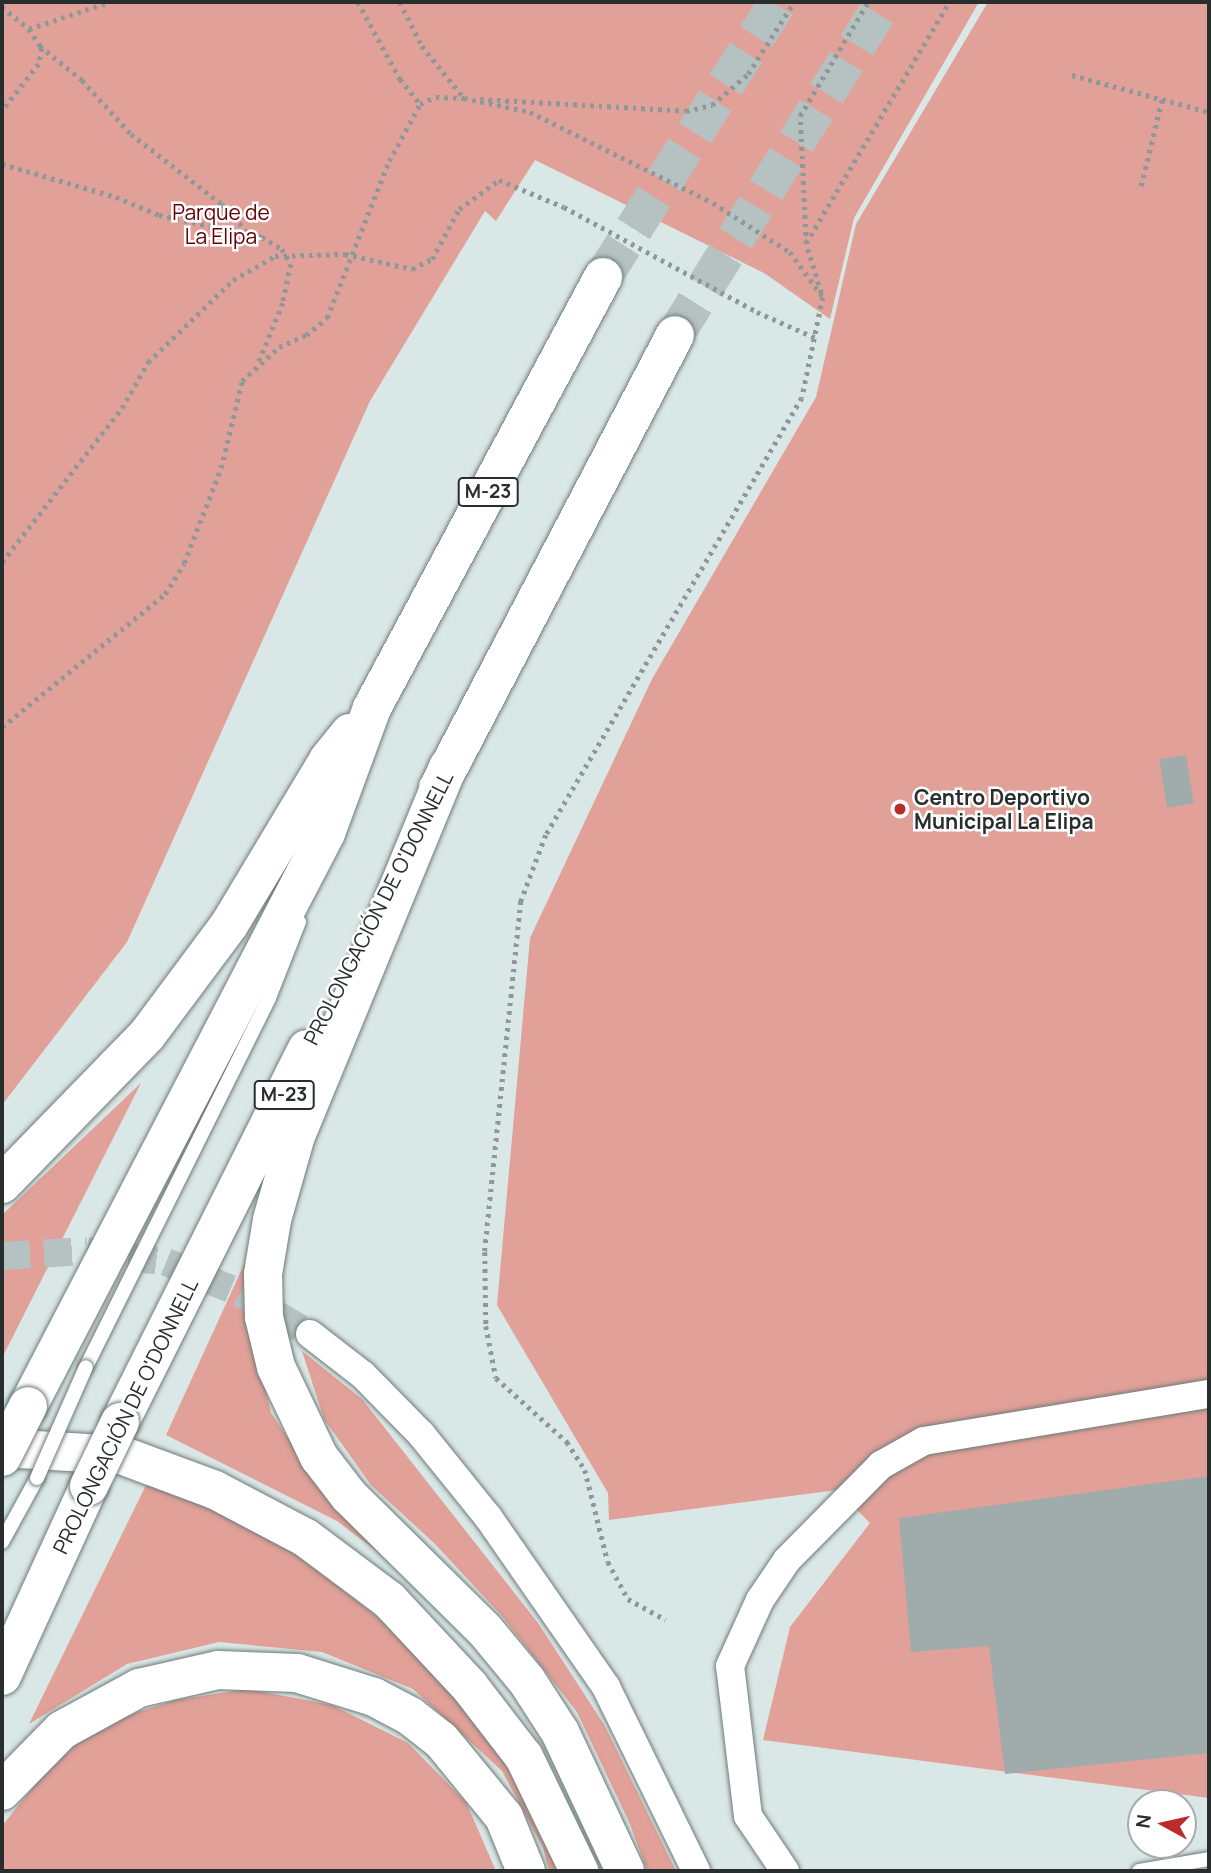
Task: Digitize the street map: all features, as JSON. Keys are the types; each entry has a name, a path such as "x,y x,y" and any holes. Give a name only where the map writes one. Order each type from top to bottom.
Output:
{"highway":[{"name":"M-23","path":"2,1457 326,834 372,708 603,277"},
{"name":"PROLONGACIÓN DE O'DONNELL","path":"2,1676 120,1422 448,767 675,335"},
{"path":"2,1184 147,1035 229,925 328,760 372,708"},
{"path":"448,767 295,1139 272,1220 263,1274 264,1317 276,1367 295,1416 319,1457 349,1496 484,1629 527,1681 573,1756 625,1871"},
{"path":"2,1171 43,1140"},
{"path":"2,1448 121,1455 215,1490 306,1538 389,1600 470,1686 524,1757 579,1871"},
{"path":"2,1791 62,1730 139,1688 218,1670 297,1673 374,1697 410,1716 441,1740 463,1762 504,1817 526,1871"}],"street":[{"path":"310,1334 373,1385 421,1434 488,1517 606,1687 696,1871"},
{"path":"785,1871 748,1816 730,1666 760,1600 787,1560 881,1465 924,1441 1209,1394"}],"lane":[{"path":"2,1542 37,1478 86,1367 269,998 302,916 326,834"},
{"path":"1139,1871 1209,1859"}],"path":[{"path":"29,29 109,2"},
{"path":"358,2 400,79 420,104"},
{"path":"400,2 422,46 464,98 530,112 713,203 790,252 823,298"},
{"path":"2,727 165,594 184,563 221,468 242,381 258,365 327,318 389,161 420,104 436,97 686,111 712,105 748,74 794,2"},
{"path":"666,1620 628,1599 608,1562 585,1470 567,1442 496,1378 486,1326 485,1252 521,901 546,835 802,398 823,298 806,244 800,116 868,2"},
{"path":"806,244 949,2"},
{"path":"2,7 29,29 40,46 82,80 131,134 222,204 249,234"},
{"path":"2,111 39,64 40,46"},
{"path":"1072,75 1209,111"},
{"path":"1141,186 1162,99"},
{"path":"2,164 116,197 159,215 262,237 291,264 283,303 258,365"},
{"path":"2,562 122,408 148,362 233,280 275,256 353,256 412,269 432,259 458,209 499,180 564,207 757,312 816,338"}],"green space":[{"name":"Parque de La Elipa","path":"2,2 979,2 854,218 830,319 764,273 535,160 496,221 485,211 370,401 127,942 2,1105"},
{"name":"Centro Deportivo Municipal La Elipa","path":"988,2 1209,2 1209,1798 1197,1796 1197,1789 1140,1789 763,1740 790,1627 870,1523 837,1490 609,1520 608,1493 497,1305 530,938 652,679 816,397 856,224"},
{"path":"141,1083 2,1358 2,1215"},
{"path":"247,1258 253,1333 271,1413 308,1468 412,1578 337,1521 166,1435"},
{"path":"302,1351 362,1399 538,1623 605,1726 676,1871 647,1871 630,1824 577,1712 502,1616 435,1544 371,1485 324,1419"},
{"path":"149,1479 195,1498 300,1555 416,1648 499,1747 564,1871 549,1871 543,1848 502,1771 413,1689 322,1652 219,1642 127,1664 29,1724"},
{"path":"247,1689 332,1705 408,1743 466,1802 496,1871 2,1871 2,1826 47,1770 99,1724 176,1700"}],"building":[{"path":"1186,755 1194,803 1167,808 1159,759"},
{"path":"1209,1476 1209,1753 1005,1774 989,1646 911,1652 899,1518"}],"tunnel":[{"path":"603,277 778,2"},
{"path":"675,335 884,2"},
{"path":"2,1256 87,1251 166,1262 240,1293 310,1334"}],"place":[{"name":"Centro Deportivo Municipal La Elipa","path":"900,809"}]}
